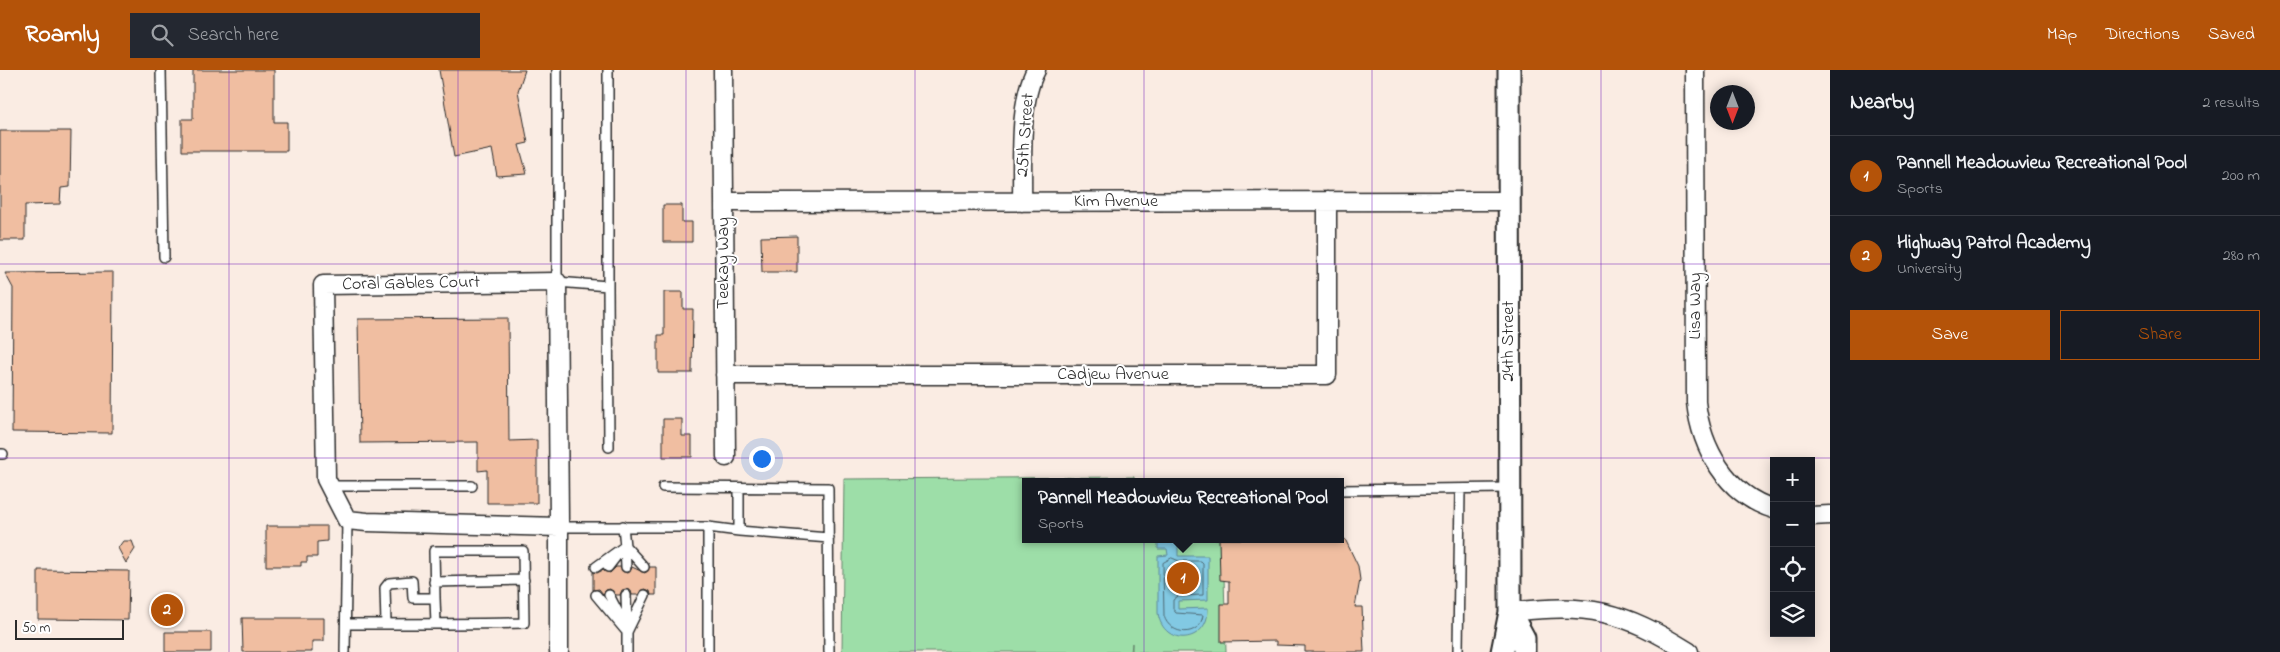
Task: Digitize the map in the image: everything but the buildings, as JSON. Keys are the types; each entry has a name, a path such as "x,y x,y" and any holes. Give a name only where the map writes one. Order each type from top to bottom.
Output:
{"street":[{"name":"Teekay Way","path":"723,70 726,457"},
{"name":"25th Street","path":"1022,202 1025,100 1030,80 1036,70"},
{"name":"24th Street","path":"1502,652 1510,612 1509,70"},
{"name":"Lisa Way","path":"1695,70 1696,402 1698,419 1709,451 1724,474 1752,498 1770,507"},
{"name":"Kim Avenue","path":"724,202 1509,201"},
{"name":"Cadjew Avenue","path":"725,374 1327,375 1327,202"},
{"name":"Coral Gables Court","path":"347,520 326,479 322,285 557,282"},
{"path":"557,282 559,652"},
{"path":"1815,516 1830,516"},
{"path":"347,520 559,526"},
{"path":"1510,612 1559,607 1604,612 1638,624 1689,652"},
{"name":"24th Street","path":"1510,612 1524,638 1524,652"}],"lane":[{"path":"161,70 164,257"},
{"path":"557,70 557,282 608,286"},
{"path":"608,70 608,446"},
{"path":"329,486 472,486"},
{"path":"663,486 828,488 830,652"},
{"path":"739,488 739,531"},
{"path":"1344,490 1510,488"},
{"path":"1458,652 1460,489"},
{"path":"345,652 347,520"},
{"path":"559,526 708,527 829,538"},
{"path":"623,526 626,568"},
{"path":"708,527 708,652"},
{"path":"596,568 624,546"},
{"path":"608,568 624,546"},
{"path":"624,546 644,568"},
{"path":"346,624 436,624 524,623 523,551 434,550 436,624"},
{"path":"434,582 524,580"},
{"path":"386,624 385,588 389,583 412,581 413,598 435,598"},
{"path":"596,595 627,632"},
{"path":"609,595 627,632"},
{"path":"626,595 627,652"},
{"path":"627,632 645,595"}],"green space":[{"path":"1134,477 1022,478 1022,543 1223,543 1226,652 1132,652 1132,643 1131,652 842,652 844,479"}],"water":[{"path":"1158,543 1178,543 1178,556 1208,556 1208,600 1178,601 1178,609 1208,608 1206,620 1201,629 1194,635 1176,636 1168,632 1162,624 1158,613 1158,556 1168,555 1167,549 1158,549"}],"place":[{"name":"Pannell Meadowview Recreational Pool","path":"1183,578"},
{"name":"Highway Patrol Academy","path":"167,610"}]}
